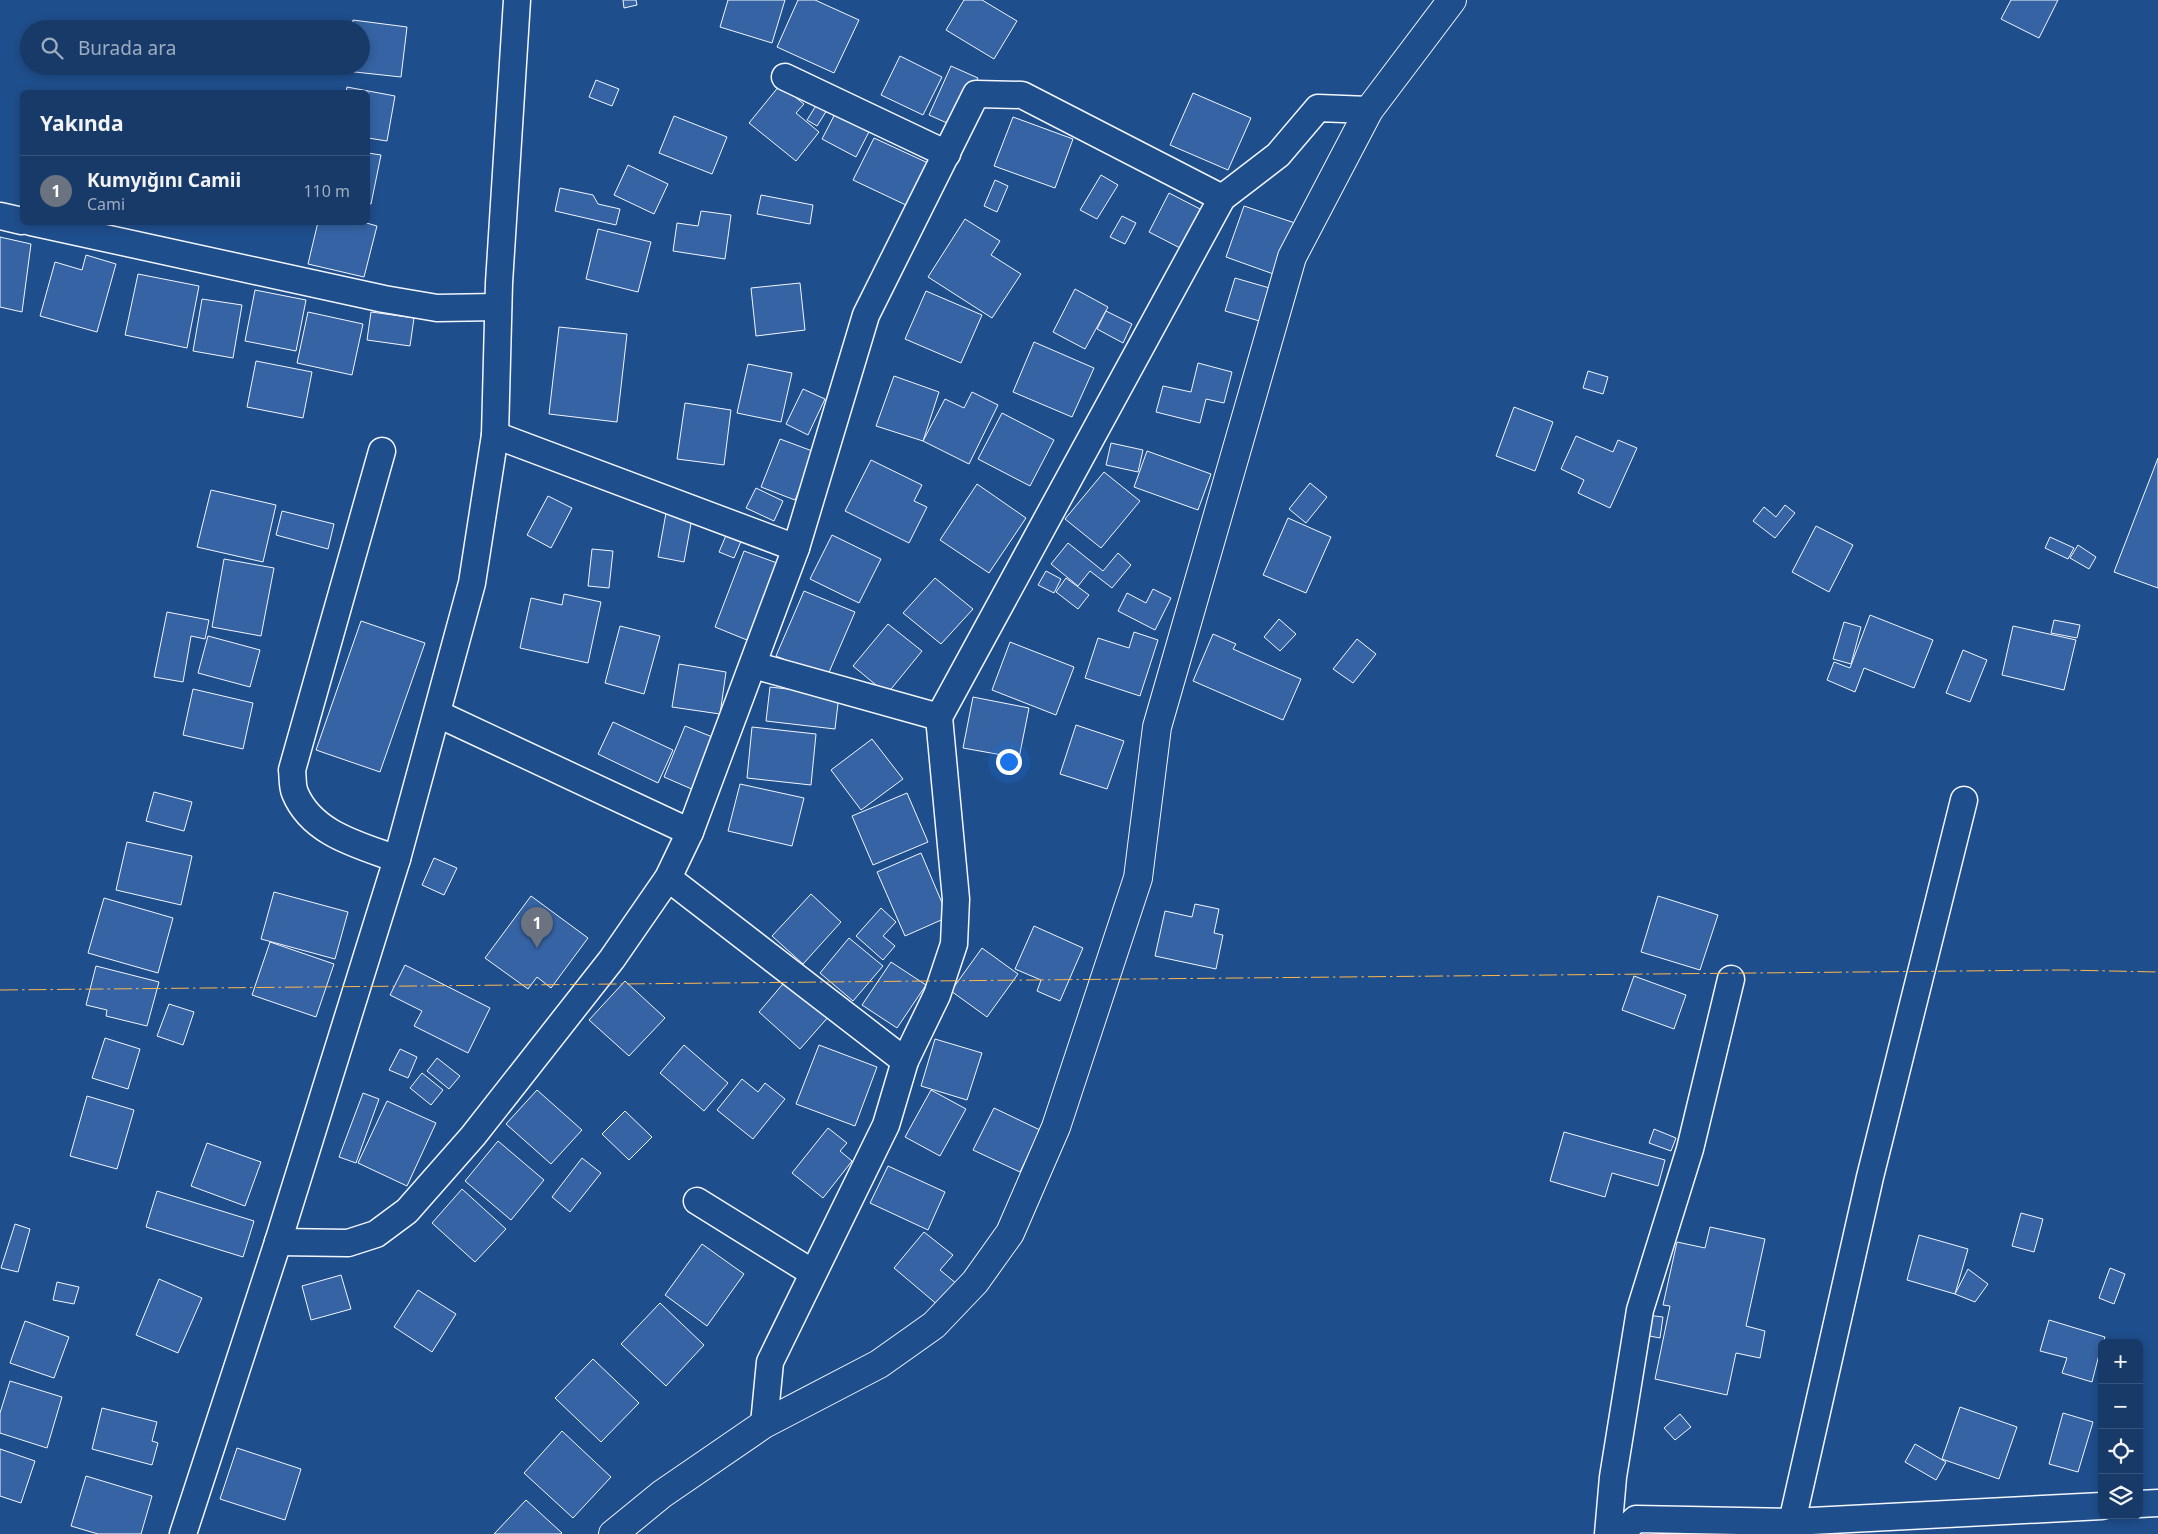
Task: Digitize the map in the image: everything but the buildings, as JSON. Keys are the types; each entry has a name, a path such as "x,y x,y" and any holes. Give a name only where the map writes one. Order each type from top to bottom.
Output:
{"street":[{"path":"183,1534 278,1242 397,859 438,714 472,583 495,435 498,307 517,0"},
{"path":"613,1534 662,1494 764,1424 879,1364 934,1326 975,1282 1010,1233 1056,1127 1138,878 1157,727 1292,257 1369,110 1452,0"},
{"path":"785,77 947,154"},
{"path":"278,1242 348,1243 376,1234 407,1211 473,1136 612,959 668,878 690,832 796,548 866,315 976,94 1022,96 1222,198"},
{"path":"764,1424 770,1362 886,1125 905,1061 937,995 954,944 956,899 939,717 1222,198 1278,155 1318,108 1369,110"},
{"path":"0,216 20,221"},
{"path":"45,225 384,299 437,308 498,307"},
{"path":"495,435 796,548"},
{"path":"382,451 292,770 294,791 297,797 304,810 320,825 342,839 397,859"},
{"path":"753,665 939,717"},
{"path":"438,714 690,832"},
{"path":"1792,1522 1870,1177 1964,800"},
{"path":"668,878 905,1061"},
{"path":"1608,1534 1613,1478 1640,1310 1690,1149 1731,979"},
{"path":"697,1201 813,1273"},
{"path":"2143,1504 2158,1503"},
{"path":"1620,1534 1636,1519 1792,1522 2098,1506"}],"power":[{"path":"0,990 2064,970 2158,972"}],"place":[{"name":"Kumyığını Camii","path":"537,948"}]}
